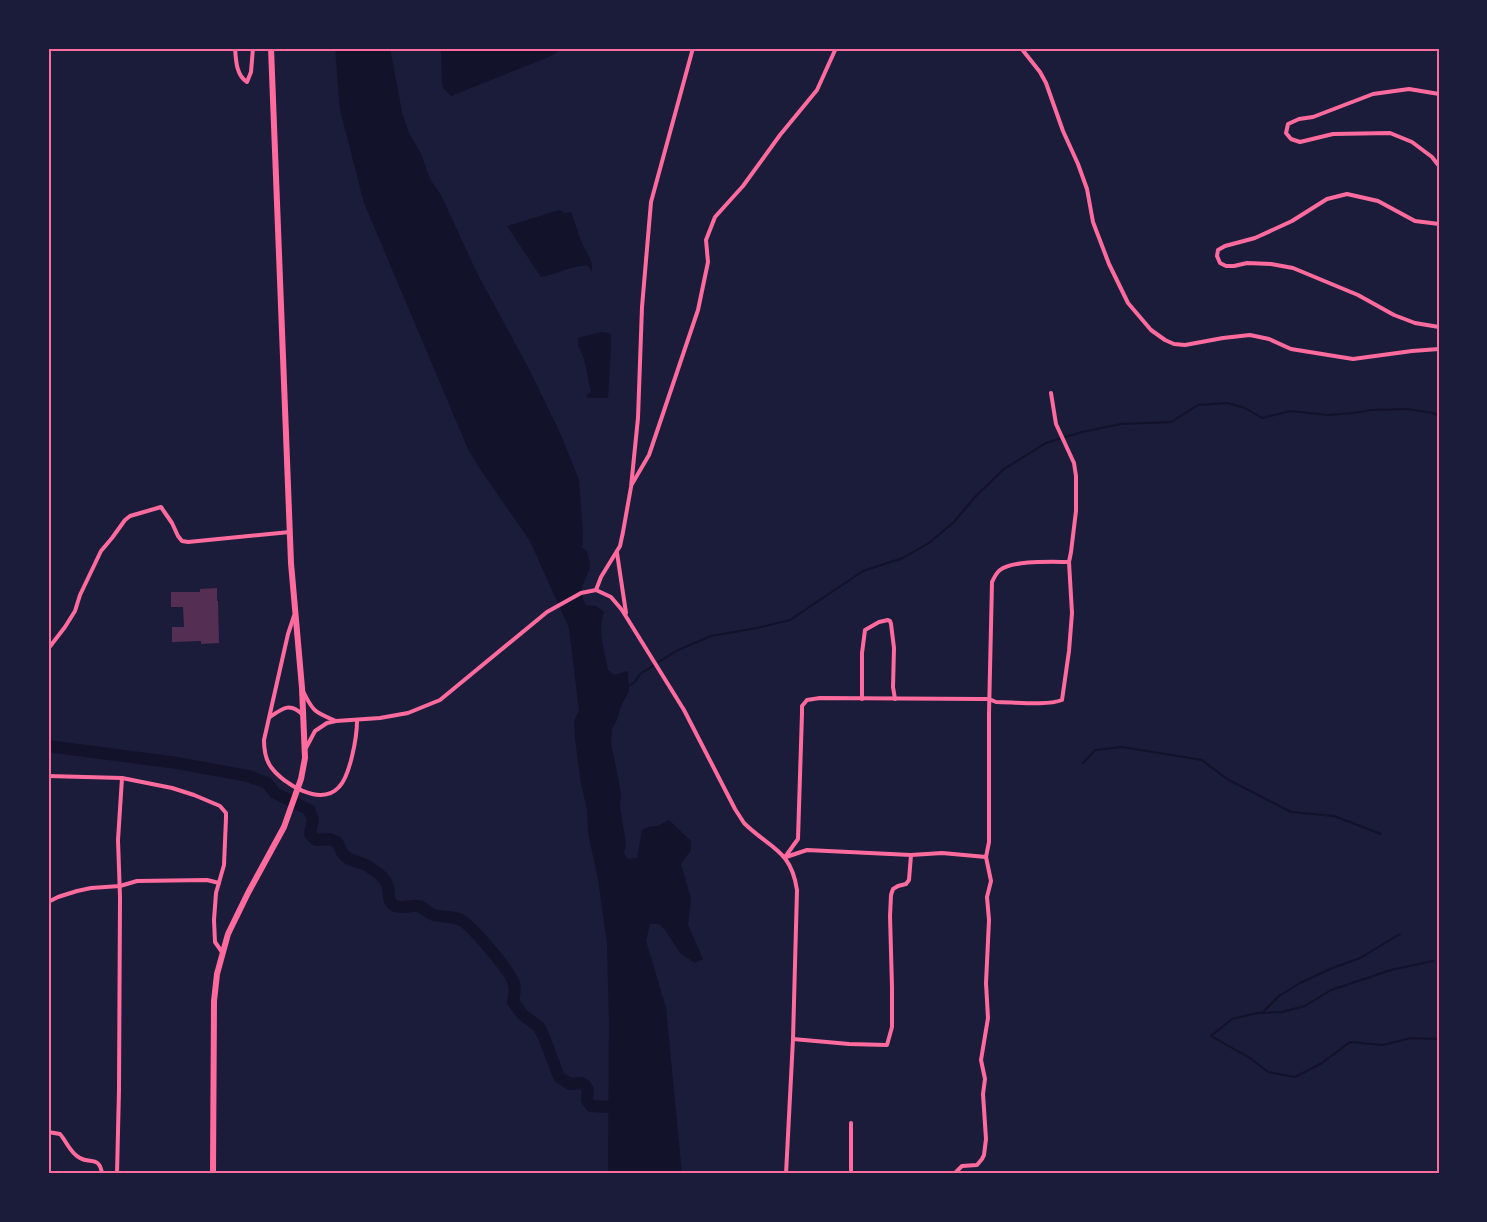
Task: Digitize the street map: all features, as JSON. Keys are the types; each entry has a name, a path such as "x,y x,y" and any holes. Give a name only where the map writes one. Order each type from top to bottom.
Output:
{"main road":[{"path":"213,1174 216,979 222,952 237,914 270,854 290,811 304,767 305,749 290,532 271,48"}],"street":[{"path":"235,48 237,68 241,78 247,82 251,72 253,48"},
{"path":"596,590 601,577 617,552 623,532 638,418 642,307 651,202 693,48"},
{"path":"630,487 648,455 698,310 708,262 706,240 715,217 743,186 780,135 817,90 836,48"},
{"path":"1021,48 1046,83 1087,189 1093,222 1109,264 1128,303 1151,330 1174,344 1185,345 1250,335 1269,339 1291,349 1353,359 1439,349"},
{"path":"1439,93 1409,89 1373,94 1313,117 1299,118 1288,124 1286,133 1291,139 1300,142 1333,134 1390,133 1412,142 1439,166"},
{"path":"1439,224 1415,220 1378,201 1347,194 1327,199 1292,221 1256,238 1225,246 1218,250 1217,256 1220,263 1226,266 1247,263 1293,268 1358,295 1394,315 1414,323 1439,327"},
{"path":"785,857 798,839 802,706 805,702 812,699 989,699 996,702 1048,702 1060,701 1063,696 1072,613 1069,562 1076,511 1076,476 1074,463 1056,424 1051,393"},
{"path":"48,649 75,610 101,551 130,516 161,507 178,536 182,541 188,542 290,532"},
{"path":"617,552 627,617"},
{"path":"954,1174 962,1166 973,1166 979,1162 984,1155 986,1139 985,1079 981,1060 988,1018 986,983 989,920 987,903 991,881 986,857 989,842 992,582 1000,570 1008,566 1035,562 1069,562"},
{"path":"305,749 318,728 327,723 408,713 440,700 556,606 589,591 596,590 611,597 627,617 684,710 744,823 757,836 781,851 793,872 797,890 786,1174"},
{"path":"295,615 288,634 264,745 270,766 280,777 297,788 320,794 333,792 344,779 355,740 357,721"},
{"path":"862,699 862,653 865,630 888,620 891,624 894,648 895,699"},
{"path":"302,688 314,711 336,721"},
{"path":"270,717 281,709 290,707 298,710 304,717"},
{"path":"48,776 122,778 172,788 211,801 224,809 226,818 224,865 215,901 214,930 215,942 222,952"},
{"path":"117,1174 120,886 118,840 122,778"},
{"path":"785,857 807,850 911,855 942,853 986,857"},
{"path":"793,1039 887,1045 892,1028 891,895 893,889 906,884 909,880 911,855"},
{"path":"48,902 77,891 120,886 137,881 207,880 219,883"},
{"path":"851,1123 851,1174"},
{"path":"48,1132 60,1134 81,1160 95,1161 102,1174"}],"shaded area":[{"path":"335,48 390,48 402,112 409,133 477,273 529,369 561,435 579,480 582,548 587,551 590,566 582,588 583,598 586,605 596,606 604,612 601,634 608,670 614,675 628,671 629,691 612,729 611,743 621,793 620,807 626,844 624,854 628,859 637,858 642,830 658,826 669,820 691,841 691,850 681,864 691,899 688,925 703,959 695,963 680,953 659,924 650,924 646,941 666,1008 682,1174 608,1174 607,944 575,739 574,721 579,711 569,628 530,541 468,449 364,203 340,110"},
{"path":"447,48 558,48 557,52 551,56 451,96 442,84 441,50"},
{"path":"560,210 564,213 571,212 592,263 592,272 588,266 583,266 541,277 507,226"},
{"path":"601,332 611,335 608,398 587,398 591,392 578,338"}],"building":[{"path":"217,588 219,643 172,642 172,627 184,627 183,607 171,607 171,592 200,592 200,589"}],"waterway":[{"path":"628,686 635,682 640,674 676,651 711,636 790,620 863,571 903,558 929,543 954,522 974,498 1004,469 1046,443 1082,432 1121,424 1171,422 1198,405 1227,403 1245,408 1262,418 1291,411 1327,415 1408,409 1439,416"},
{"path":"48,746 177,763 248,776 267,783 275,793 309,810 313,819 310,834 316,840 330,839 337,842 345,856 367,865 382,877 387,885 392,904 401,907 418,906 434,915 451,917 466,924 512,978 515,988 513,1002 523,1015 539,1027 559,1077 570,1084 585,1085 588,1090 587,1100 591,1106 623,1108"},
{"path":"1083,763 1095,750 1122,747 1202,760 1227,779 1291,812 1334,816 1381,834"},
{"path":"1263,1012 1279,996 1300,983 1360,958 1400,934"},
{"path":"1433,961 1391,970 1331,990 1305,1006 1282,1012 1257,1013 1232,1019 1211,1036 1250,1058 1268,1072 1295,1077 1322,1063 1350,1042 1383,1045 1411,1038 1439,1039"}]}
